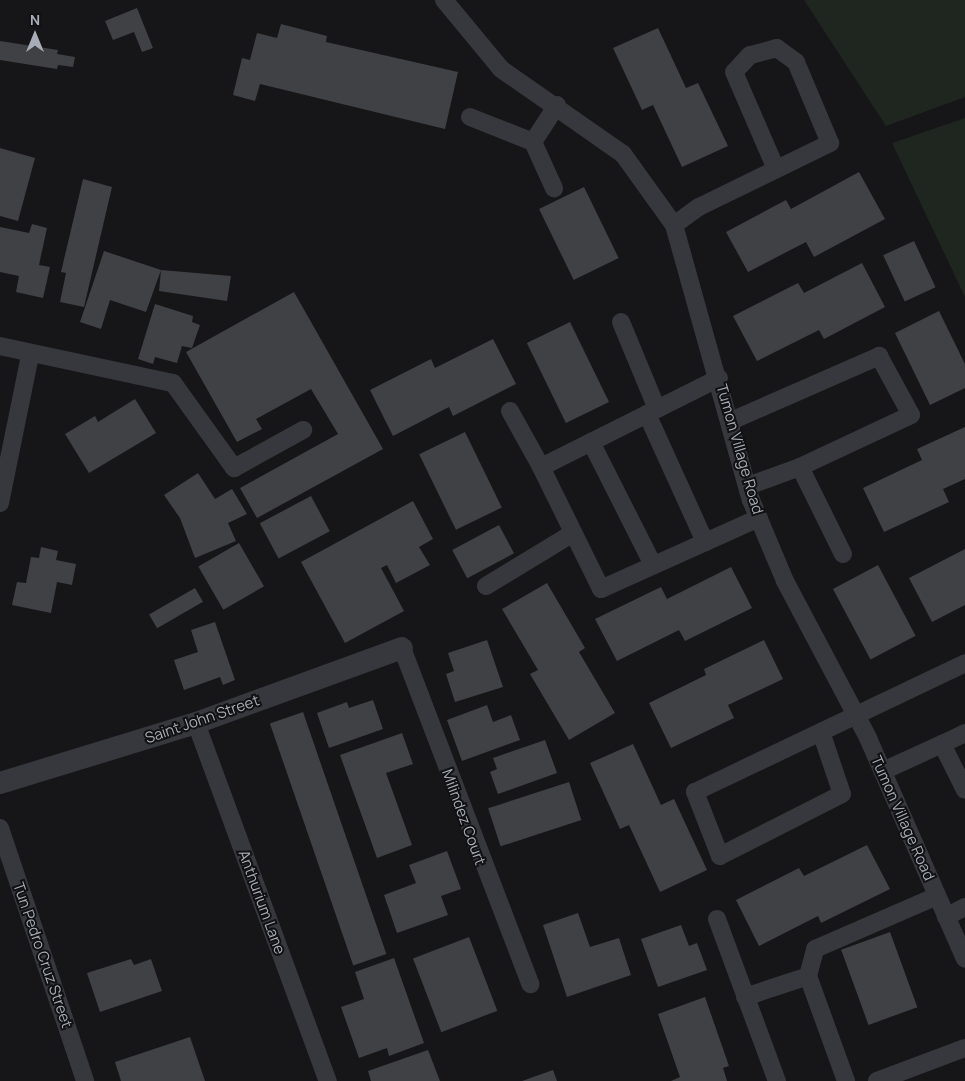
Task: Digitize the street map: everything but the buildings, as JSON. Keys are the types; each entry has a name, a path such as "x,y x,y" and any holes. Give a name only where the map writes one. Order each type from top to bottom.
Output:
{"street":[{"name":"Tumon Village Road","path":"444,0 501,70 556,105 623,154 674,225 720,378 748,486 759,518 785,581 856,716 883,772 965,959"},
{"path":"674,225 699,207 776,170 830,143 796,62 777,48 750,55 734,72 776,170"},
{"path":"533,142 556,105"},
{"path":"470,117 533,142 554,188"},
{"path":"621,322 652,412 705,542"},
{"path":"0,346 30,355 173,383 234,468 303,430"},
{"path":"0,503 30,355"},
{"path":"731,421 879,356 911,415 800,468 748,486"},
{"path":"541,468 720,378"},
{"path":"510,411 541,468 601,589 759,518"},
{"path":"590,442 653,566"},
{"path":"800,468 842,554"},
{"path":"486,586 573,533"},
{"name":"Saint John Street","path":"0,783 196,723 402,648"},
{"name":"Milindez Court","path":"402,648 530,984"},
{"path":"821,732 842,794 720,856 695,792 965,663"},
{"name":"Anthurium Lane","path":"196,723 328,1081"},
{"path":"883,772 965,733"},
{"path":"942,744 965,790"},
{"name":"Tun Pedro Cruz Street","path":"0,828 86,1081"},
{"path":"846,1081 808,976 815,949 937,896"},
{"path":"946,917 965,907"},
{"path":"716,919 777,1081"},
{"path":"745,996 808,976"},
{"path":"877,1081 965,1048"}],"shaded area":[{"path":"804,0 965,0 965,97 886,126"},
{"path":"965,118 965,297 892,143"}]}
